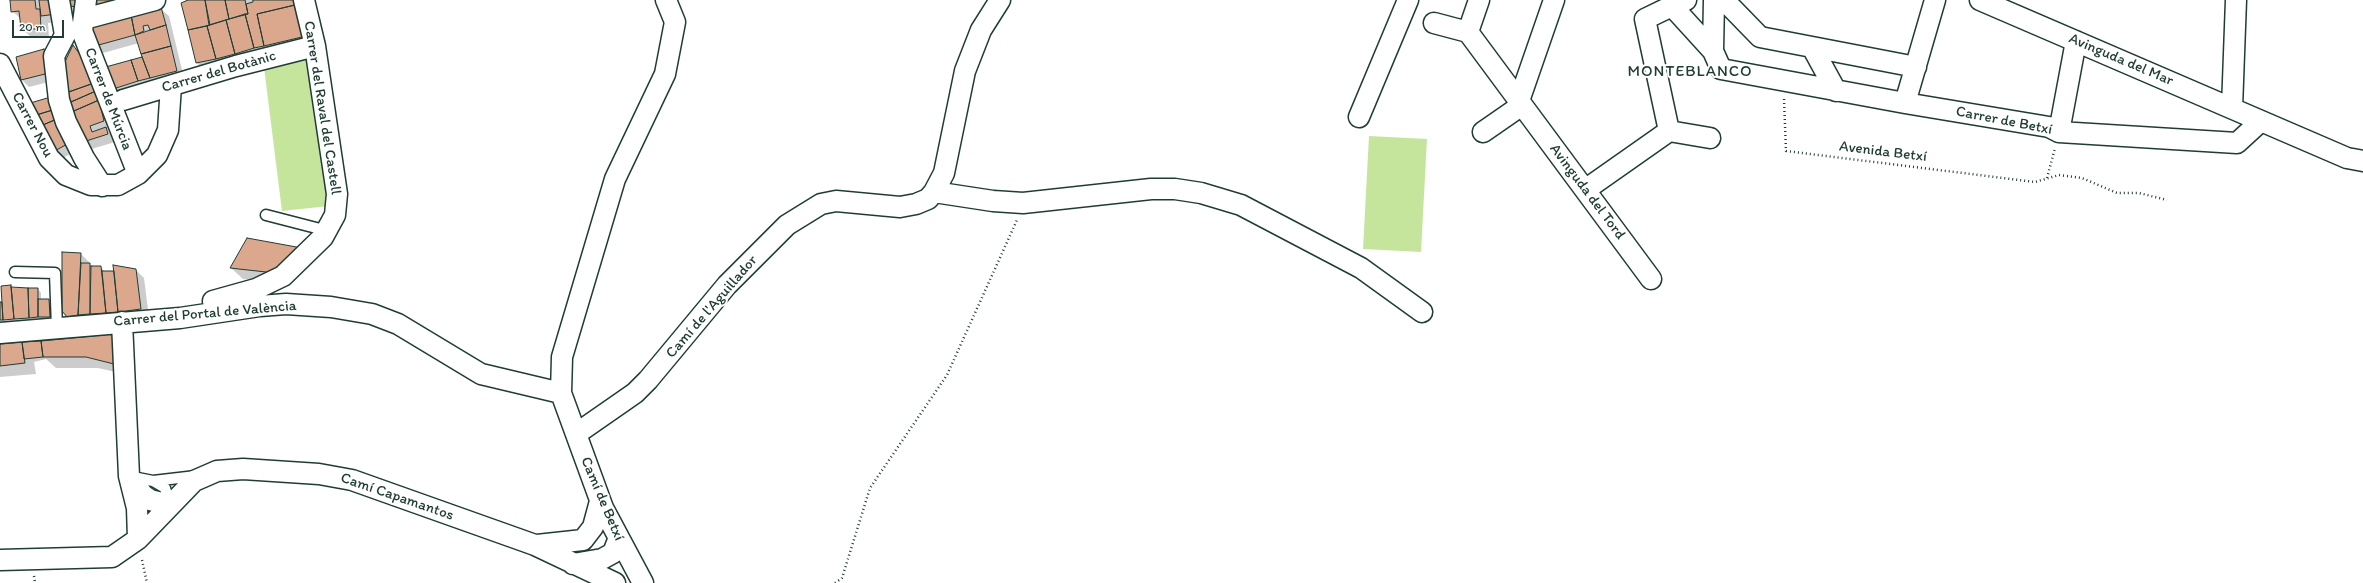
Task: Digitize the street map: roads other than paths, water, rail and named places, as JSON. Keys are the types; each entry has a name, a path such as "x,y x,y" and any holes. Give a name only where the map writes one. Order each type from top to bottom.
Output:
{"street":[{"name":"Carrer de Múrcia","path":"59,0 79,21 138,174"},
{"path":"102,186 72,134 59,100 54,56 79,21 155,0"},
{"name":"Carrer del Raval del Castell","path":"180,318 194,307 270,284 283,276 328,231 335,215 337,194 315,46 304,0"},
{"path":"561,393 562,357 615,179 665,74 675,22 666,0"},
{"name":"Camí de l'Aguillador","path":"576,434 635,393 648,380 727,285 787,225 821,204 836,201 900,207 916,204 928,199 934,192 944,173 965,71 981,30 1000,0"},
{"path":"1359,117 1408,0"},
{"path":"1434,23 1468,32 1479,0"},
{"path":"1483,132 1520,103 1554,0"},
{"name":"Carrer de Betxí","path":"1713,51 1714,0"},
{"path":"1724,0 1760,37 1916,67"},
{"path":"1905,104 1935,0"},
{"name":"Avinguda del Mar","path":"1980,0 2262,120 2347,158 2363,161"},
{"path":"2232,108 2236,0"},
{"path":"1669,131 1646,19 1679,3"},
{"name":"Carrer de Betxí","path":"1679,3 1713,51 1722,69 1905,104 2049,127 2059,132 2076,41"},
{"name":"Avinguda del Tord","path":"1468,32 1651,279"},
{"name":"Carrer del Botànic","path":"123,100 236,66 315,46"},
{"path":"1812,47 1836,91"},
{"name":"Carrer Nou","path":"0,64 49,158 57,168 76,181 102,186 118,185 138,174 150,164 164,143 170,115 171,86"},
{"path":"2059,132 2237,143 2262,120"},
{"path":"1585,190 1669,131 1710,138"},
{"path":"934,192 992,201 1023,203 1151,189 1176,189 1201,193 1241,205 1354,264 1401,295 1422,312"},
{"name":"Carrer del Portal de València","path":"0,333 180,318 240,308 286,304 350,309 372,314 398,324 481,374 561,393"},
{"path":"122,322 129,476 137,508 138,540"},
{"name":"Camí de Betxí","path":"561,393 600,501 618,540 643,583"},
{"name":"Camí Capamantos","path":"0,560 112,557 138,540 194,481 217,470 242,469 339,476 535,545 572,564 615,583"},
{"path":"129,476 143,495 150,500 170,505"},
{"path":"583,540 593,527 600,501"},
{"name":"Camí Capamantos","path":"535,545 562,544 583,540 618,540"},
{"path":"572,564 602,559 613,553 618,540"}],"lane":[{"path":"266,216 328,231"},
{"path":"15,272 55,273 57,328"},
{"path":"153,481 206,474"},
{"path":"129,476 153,481 165,488 170,505"}],"district":[{"name":"MONTEBLANCO","path":"1690,72"}]}
